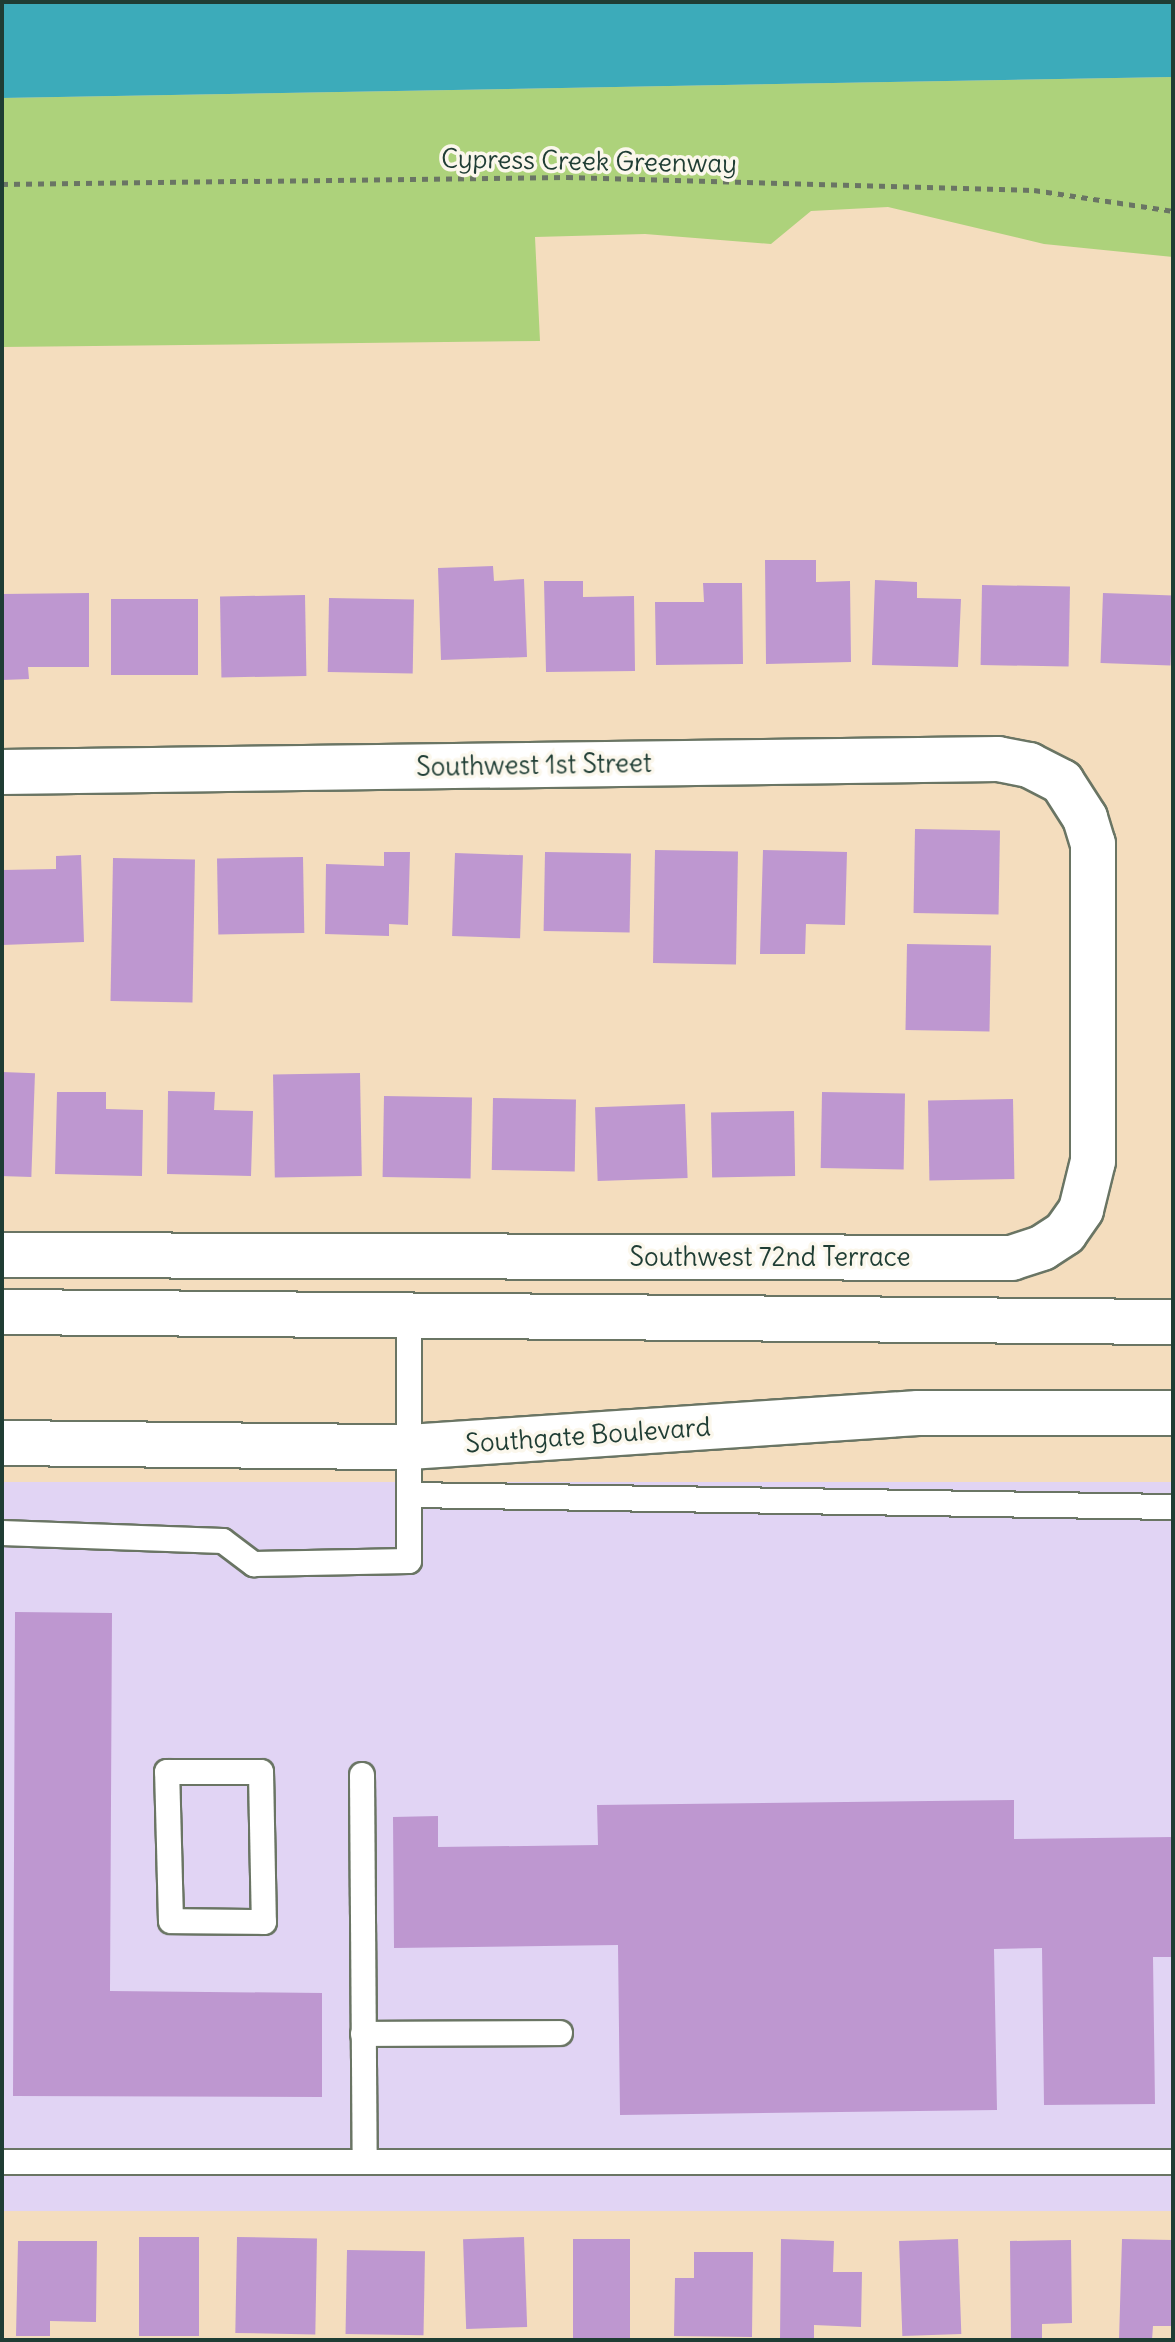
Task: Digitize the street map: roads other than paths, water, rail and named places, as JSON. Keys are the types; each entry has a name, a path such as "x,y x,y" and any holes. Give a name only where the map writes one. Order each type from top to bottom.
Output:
{"street":[{"name":"Southwest 1st Street","path":"2,772 998,759 1029,765 1062,782"},
{"name":"Southwest 72nd Terrace","path":"2,1255 1012,1258 1042,1248 1065,1233 1081,1210 1093,1161 1093,844 1080,808 1062,782"},
{"path":"2,1312 1173,1322"},
{"name":"Southgate Boulevard","path":"2,1443 409,1447 918,1413 1173,1413"}],"lane":[{"path":"2,1533 223,1541 254,1564 409,1561 409,1314"},
{"path":"409,1495 1173,1507"},
{"path":"167,1772 261,1772 264,1922 171,1921 167,1772"},
{"path":"362,1775 365,2159"},
{"path":"363,2034 560,2033"},
{"path":"2,2162 365,2159 1173,2162"}],"water":[{"path":"2,2 1173,2 1173,77 2,98"}]}
